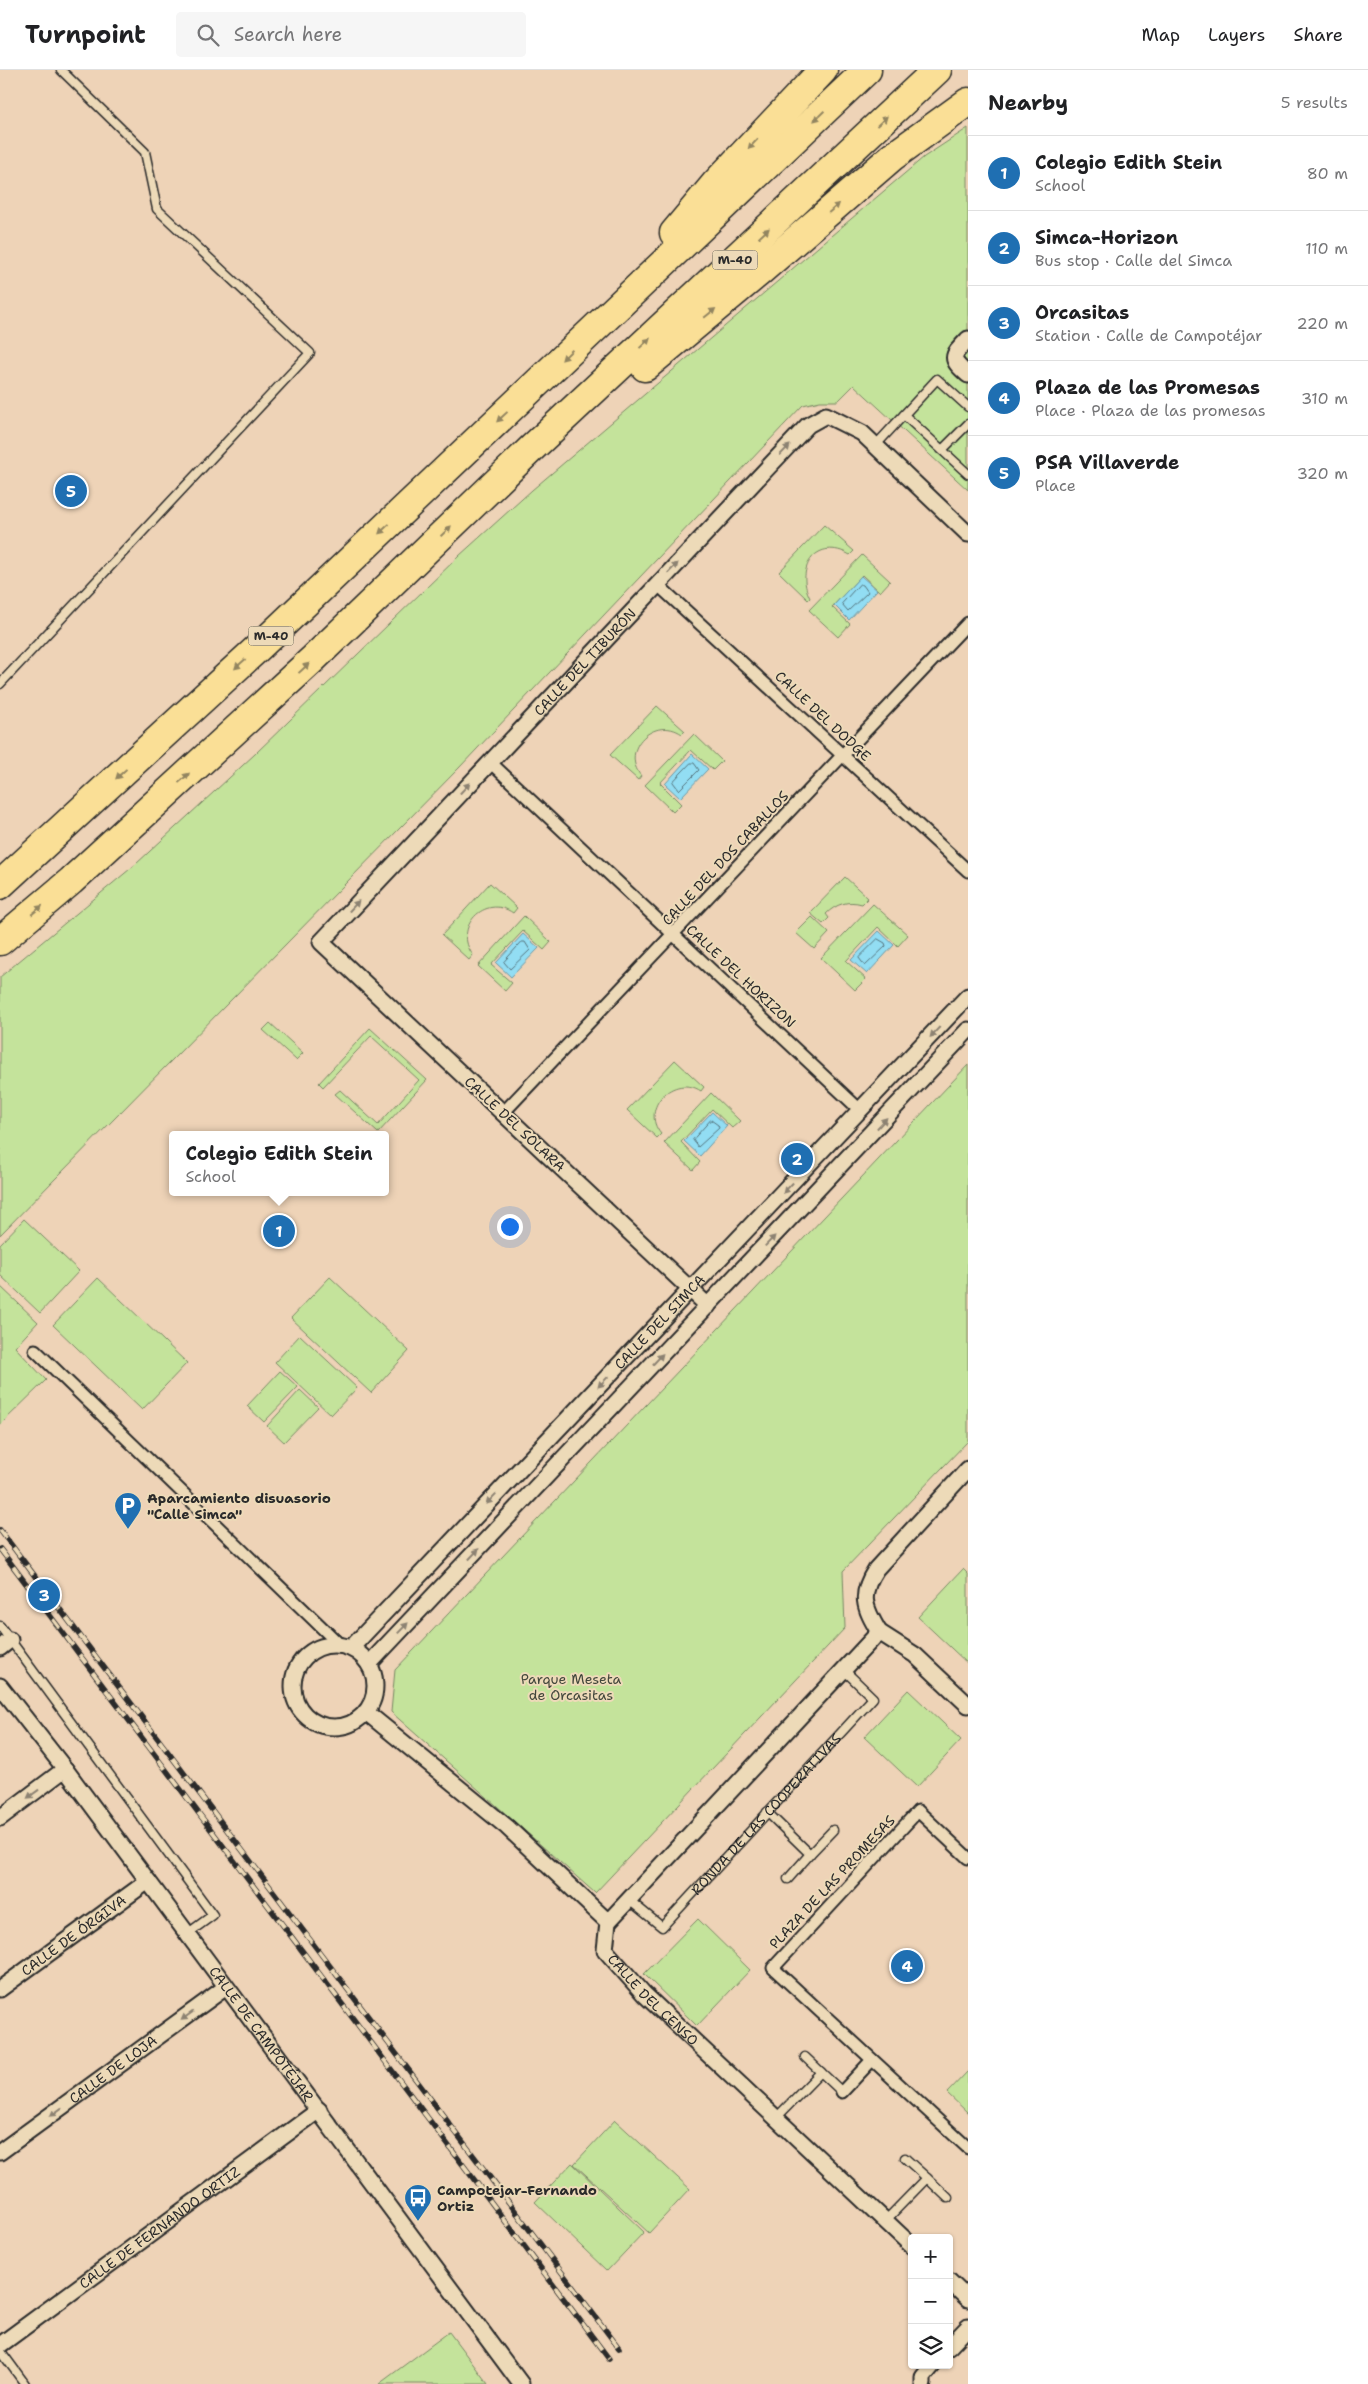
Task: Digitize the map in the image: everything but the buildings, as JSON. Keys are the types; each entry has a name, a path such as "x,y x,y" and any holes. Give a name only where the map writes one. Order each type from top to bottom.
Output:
{"highway":[{"path":"597,326 715,184 823,70"},
{"name":"M-40","path":"0,885 260,646 867,70"},
{"name":"M-40","path":"0,941 78,874 314,658 532,448 937,70"},
{"path":"532,448 604,401 758,273 892,157 968,102"}],"street":[{"path":"968,339 955,353 953,358 954,362 968,375"},
{"name":"CALLE DEL TIBURÓN","path":"321,942 808,425 826,415 862,433 875,446"},
{"path":"875,446 968,534"},
{"name":"CALLE DEL DODGE","path":"657,584 968,871"},
{"name":"CALLE DEL DOS CABALLOS","path":"503,1113 675,934 968,622"},
{"name":"CALLE DEL HORIZON","path":"490,762 862,1111"},
{"name":"CALLE DEL SOLARA","path":"321,942 708,1306"},
{"name":"CALLE DEL SIMCA","path":"346,1647 364,1632 862,1111 968,996"},
{"name":"CALLE DEL SIMCA","path":"369,1664 968,1030"},
{"path":"35,1350 346,1647"},
{"path":"968,1470 876,1569 866,1584 867,1611 879,1632 915,1655 968,1705"},
{"path":"366,1712 507,1827 608,1922 879,1632"},
{"path":"329,1645 346,1647 361,1654 369,1664 375,1680 374,1697 366,1712 355,1722 341,1727 326,1727 313,1722 302,1712 294,1697 294,1680 300,1664 308,1655 329,1645"},
{"name":"CALLE DE CAMPOTÉJAR","path":"0,1686 319,2110 520,2384"},
{"path":"0,1818 65,1770"},
{"name":"PLAZA DE LAS PROMESAS","path":"968,1858 918,1811 772,1968 968,2148"},
{"name":"CALLE DE ÓRGIVA","path":"0,1989 148,1882"},
{"name":"CALLE DEL CENSO","path":"608,1922 605,1950 644,1994 908,2242"},
{"name":"CALLE DE LOJA","path":"0,2152 226,1987"},
{"path":"842,2092 872,2060"},
{"name":"CALLE DE FERNANDO ORTIZ","path":"0,2344 319,2110"},
{"path":"953,2285 968,2299"},
{"path":"953,2343 968,2326"},
{"path":"923,2384 923,2377 930,2369"}],"lane":[{"path":"0,684 310,353 157,209 145,152 61,70"},
{"path":"875,446 937,379 968,407"},
{"path":"904,415 968,474"},
{"path":"942,450 968,424"},
{"path":"0,1626 5,1644 213,1915 187,1934"},
{"name":"RONDA DE LAS COOPERATIVAS","path":"629,1900 662,1927 873,1698 844,1670"},
{"path":"767,1812 810,1854"},
{"path":"788,1879 832,1830"},
{"path":"805,2057 842,2092"},
{"path":"776,2118 821,2072"},
{"path":"905,2158 948,2198"},
{"path":"885,2221 927,2178"},
{"path":"0,2350 25,2384"}],"green space":[{"path":"968,128 968,490 854,385 838,401 820,401 803,405 459,768 0,1235 0,977 136,864 255,754 459,556 532,490 924,157"},
{"path":"824,525 854,551 850,555 838,550 828,549 819,552 812,558 807,566 805,576 810,598 808,600 779,572"},
{"path":"862,555 890,581 880,592 862,575 832,607 850,624 838,637 809,610"},
{"path":"657,706 685,731 682,734 672,729 661,729 651,732 643,738 637,746 634,755 635,766 641,776 638,780 610,755"},
{"path":"694,734 722,761 713,770 691,750 660,783 681,804 673,812 645,785"},
{"path":"845,877 868,898 862,904 847,903 834,908 826,914 829,918 823,924 810,913"},
{"path":"490,883 517,908 513,913 502,908 492,907 483,910 475,916 466,934 468,945 473,955 469,960 442,935"},
{"path":"873,904 908,935 898,946 878,927 846,961 866,979 855,990 821,958"},
{"path":"524,916 551,942 544,950 523,931 491,965 512,983 505,991 478,966"},
{"path":"812,917 829,933 814,949 796,933"},
{"path":"270,1023 303,1053 296,1060 263,1030"},
{"path":"370,1028 427,1080 380,1131 376,1131 335,1094 340,1090 378,1125 419,1080 371,1036 323,1087 319,1083"},
{"path":"675,1060 704,1087 701,1091 691,1087 680,1086 663,1096 657,1104 654,1114 655,1124 661,1134 657,1138 627,1110"},
{"name":"Parque Meseta de Orcasitas","path":"968,1065 968,1441 843,1571 845,1628 595,1893 391,1712 395,1670"},
{"path":"711,1093 740,1121 732,1128 712,1109 681,1142 700,1162 693,1170 664,1143"},
{"path":"24,1219 79,1271 40,1313 0,1275 0,1244"},
{"path":"330,1277 409,1351 371,1393 291,1318"},
{"path":"98,1278 187,1363 142,1410 53,1325"},
{"path":"0,1286 38,1322 15,1347 46,1380 0,1425"},
{"path":"300,1335 357,1388 331,1415 275,1362"},
{"path":"280,1371 298,1387 264,1422 247,1406"},
{"path":"300,1390 318,1407 284,1442 267,1426"},
{"path":"963,1569 968,1574 968,1664 918,1617"},
{"path":"908,1690 961,1740 917,1787 864,1737"},
{"path":"698,1919 750,1970 697,2026 644,1974"},
{"path":"968,2071 968,2113 947,2093"},
{"path":"615,2120 690,2189 649,2233 574,2164"},
{"path":"572,2163 644,2232 607,2271 535,2202"},
{"path":"449,2332 488,2384 379,2384"}],"water":[{"path":"861,576 877,590 849,620 834,605"},
{"path":"692,754 708,769 680,798 665,784"},
{"path":"879,931 894,945 867,974 851,960"},
{"path":"523,934 539,948 511,977 496,963"},
{"path":"712,1112 727,1126 700,1156 684,1141"}],"railway":[{"path":"0,1530 619,2348"},
{"path":"0,1549 609,2359"}],"place":[{"name":"PSA Villaverde","path":"71,491"},
{"name":"Simca-Horizon","path":"797,1159"},
{"name":"Colegio Edith Stein","path":"279,1231"},
{"name":"Aparcamiento disuasorio \"Calle Simca\"","path":"128,1530"},
{"name":"Orcasitas","path":"44,1595"},
{"name":"Plaza de las Promesas","path":"907,1966"},
{"name":"Campotejar-Fernando Ortiz","path":"418,2222"}]}
